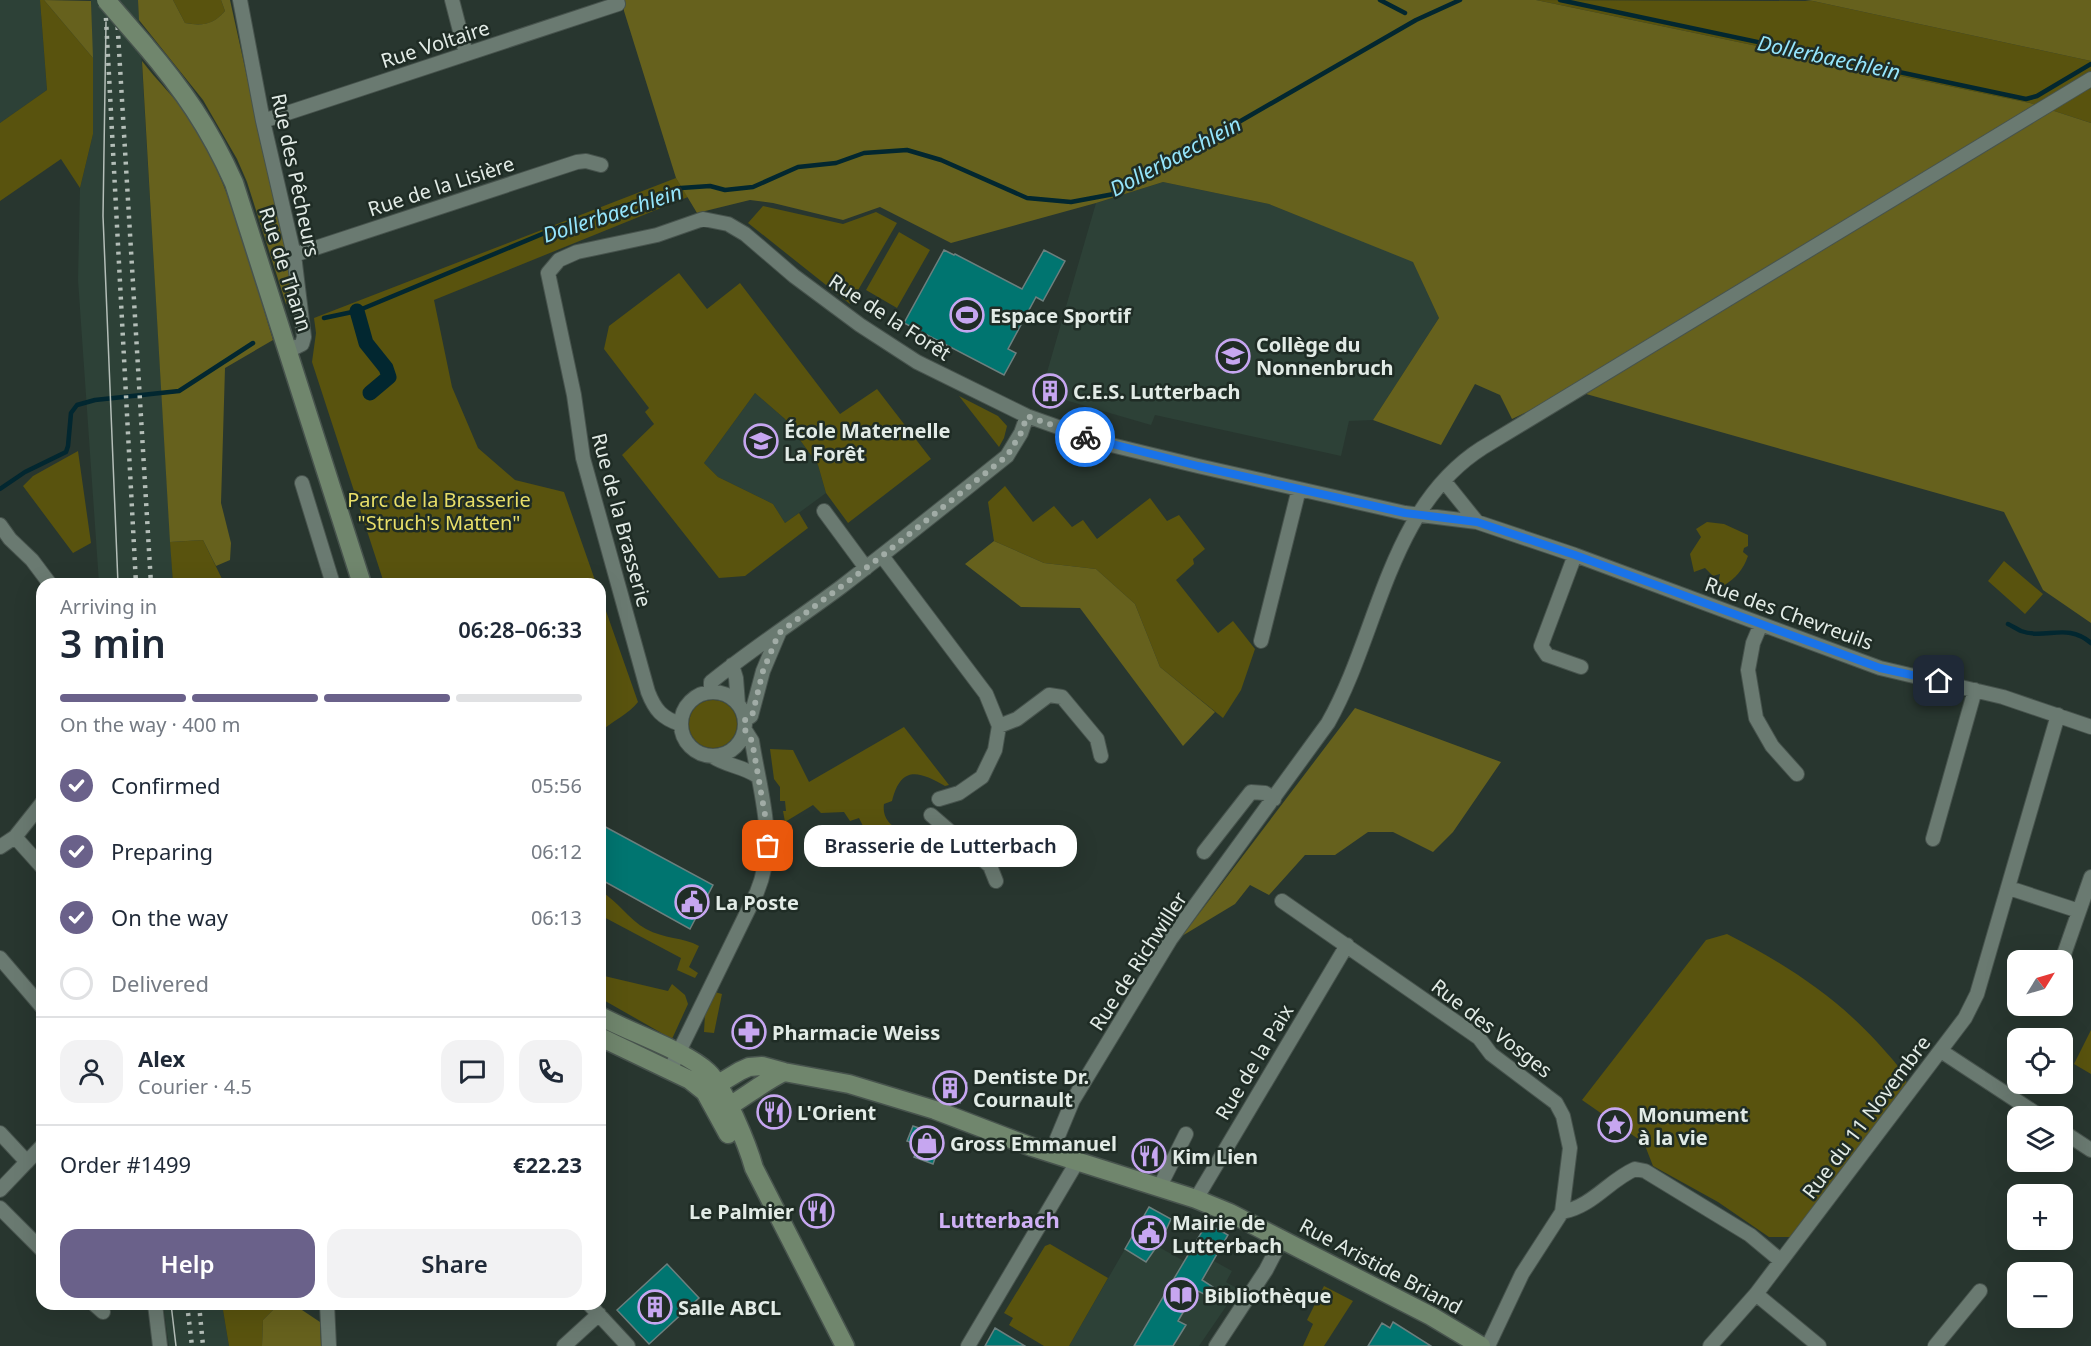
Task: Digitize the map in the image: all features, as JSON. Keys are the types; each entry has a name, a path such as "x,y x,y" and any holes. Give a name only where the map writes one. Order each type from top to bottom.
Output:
{"main road":[{"name":"Rue de Thann","path":"106,0 193,105 234,183 360,578"},
{"path":"606,1020 674,1062"},
{"path":"606,1038 708,1072 711,1088 748,1149 754,1168 845,1346"},
{"name":"Rue Aristide Briand","path":"711,1088 749,1067 762,1065 784,1072 849,1084 935,1110 1051,1153 1196,1199 1230,1213 1431,1316 1472,1344"},
{"path":"723,1110 764,1082 784,1072"}],"street":[{"name":"Rue des Pêcheurs","path":"240,0 263,122 294,255 304,338 302,344 288,351"},
{"path":"452,0 466,54"},
{"name":"Rue Voltaire","path":"263,122 618,2"},
{"name":"Rue de Richwiller","path":"1051,1153 1073,1100 1170,940 1328,723 1342,698 1402,544 1417,515 1458,465 1482,448 2091,80"},
{"name":"Rue de la Lisière","path":"294,255 577,162 593,162 601,165"},
{"name":"Rue de la Forêt","path":"548,273 559,260 578,252 657,235 703,219 728,224 745,234 794,276 860,325 917,362 1027,416 1103,443 1417,515"},
{"name":"Rue de la Brasserie","path":"548,273 574,395 583,458 648,692 654,708 666,719 680,724"},
{"path":"711,691 711,682 732,665 882,556 1007,456 1021,433 1027,416"},
{"path":"1444,481 1477,522"},
{"path":"302,483 331,578"},
{"path":"1261,641 1299,489"},
{"path":"824,511 866,568"},
{"name":"Rue des Chevreuils","path":"1417,515 1477,522 1575,555 1880,668 1975,690 2091,727"},
{"path":"0,525 46,578"},
{"path":"1575,555 1541,646 1547,654 1581,667"},
{"path":"882,556 986,694 999,726 995,750 982,777 959,793 939,799"},
{"path":"1761,624 1753,643 1748,670 1756,718 1772,746 1797,774"},
{"path":"712,756 721,755 736,746 745,725 752,716 763,671 779,633"},
{"path":"674,1062 758,892 767,863 768,832 752,741 738,704 736,678 732,665"},
{"path":"1933,839 1975,690"},
{"path":"738,704 722,693 711,691 693,698 686,705 680,724 682,733 693,749 712,756 722,763 745,768 757,776"},
{"path":"999,726 1017,719 1049,695 1062,697 1096,740 1101,756"},
{"name":"Rue du 11 Novembre","path":"1710,1346 1756,1294 1965,1018 1977,994 2058,715"},
{"path":"1204,852 1251,792 1265,793 1274,799"},
{"path":"0,847 15,837 36,811"},
{"path":"931,815 990,866 996,881"},
{"path":"15,837 36,860"},
{"path":"2065,950 2091,877"},
{"path":"2009,888 2079,911"},
{"name":"Rue des Vosges","path":"1282,901 1479,1038 1491,1054 1556,1103 1563,1116 1570,1149 1562,1212"},
{"name":"Rue de la Paix","path":"1196,1199 1347,945"},
{"path":"0,958 36,1000"},
{"path":"1941,1051 2025,1106"},
{"path":"0,1133 27,1162"},
{"path":"1159,1188 1186,1134"},
{"path":"2073,1138 2091,1150"},
{"path":"0,1190 36,1152"},
{"path":"968,1346 1039,1230 1077,1162"},
{"path":"1488,1346 1522,1274 1562,1212 1574,1210 1594,1199 1617,1179 1635,1169 1645,1171 1750,1235 1780,1260"},
{"path":"0,1208 36,1244"},
{"path":"1216,1346 1266,1270 1282,1239"},
{"path":"1935,1346 1980,1292"},
{"path":"1756,1294 1819,1346"},
{"path":"156,1310 160,1346"},
{"path":"327,1310 329,1346"},
{"path":"564,1346 593,1310"},
{"path":"595,1310 628,1346"}],"shaded area":[{"path":"0,0 40,0 47,90 0,123"},
{"path":"44,0 91,1 93,58"},
{"path":"91,0 138,0 173,578 99,578 78,280 80,188 93,134"},
{"path":"138,0 173,0 185,23 197,24 216,19 225,11 221,0 230,0 298,308 286,304 247,182 237,159 203,100 139,20"},
{"path":"623,0 1536,0 2030,103 2091,123 2091,623 2043,590 2004,512 1572,390 1512,419 1500,395 1475,384 1441,445 1373,420 1439,318 1413,262 1269,204 1163,182 951,243 880,207 843,220 773,203 750,200 697,213 676,178 624,11"},
{"path":"1805,0 2091,0 2091,61 1813,1"},
{"path":"142,61 189,118 217,170 248,255 273,340 225,368 221,503 231,543 230,560 216,566 203,540 170,542"},
{"name":"Collège du Nonnenbruch","path":"1163,182 1269,204 1413,261 1439,318 1373,420 1349,421 1341,456 1155,415 1151,425 1041,393 1096,203"},
{"name":"École Maternelle La Forêt","path":"755,393 785,419 818,465 826,493 785,523 773,504 718,477 704,463"},
{"path":"994,541 1044,563 1096,569 1135,604 1160,667 1215,712 1183,746 1080,608 1021,607 965,564"},
{"path":"1355,708 1501,762 1453,832 1433,852 1393,832 1368,832 1335,855 1305,855 1269,895 1250,885 1235,904 1182,936"},
{"path":"1207,1223 1228,1235 1214,1261 1232,1271 1226,1282 1238,1289 1199,1346 1069,1346 1125,1249 1146,1261 1155,1245 1184,1261"},
{"path":"164,1310 223,1310 229,1346 169,1346"},
{"path":"273,1310 302,1310 320,1322 321,1346 262,1346 263,1320"}],"green space":[{"path":"40,0 44,0 93,58 93,134 80,188 61,159 0,201 0,123 47,90"},
{"path":"173,0 221,0 225,11 207,23 185,23"},
{"path":"1536,0 1813,1 2091,61 2091,123 2030,103"},
{"name":"Parc de la Brasserie \"Struch's Matten\"","path":"676,178 688,197 434,300 452,387 478,448 515,480 564,492 594,578 382,578 312,362 316,333 314,318"},
{"path":"763,206 843,224 876,212 897,223 850,304 748,223"},
{"path":"899,232 930,250 897,308 866,290"},
{"path":"679,273 707,309 740,283 840,414 877,389 931,459 848,523 826,493 818,465 785,419 755,393 704,463 718,477 773,504 785,523 799,513 808,528 745,576 719,578 622,455 654,424 645,412 649,408 604,349 609,326"},
{"path":"959,396 998,416 1007,426 999,447"},
{"path":"78,451 91,543 73,553 23,486 33,476"},
{"path":"1005,486 1033,522 1054,506 1072,527 1083,520 1097,539 1150,498 1167,521 1179,515 1205,549 1193,559 1194,564 1176,580 1218,633 1233,621 1255,649 1241,690 1223,718 1160,667 1135,604 1096,569 1044,563 994,541 988,502"},
{"path":"1707,522 1724,524 1748,535 1748,546 1743,552 1748,556 1746,561 1732,580 1723,586 1718,584 1720,574 1713,576 1705,568 1694,572 1690,554 1701,537 1696,529"},
{"path":"203,540 222,578 173,578 170,542"},
{"path":"2004,561 2043,594 2025,614 1988,581"},
{"path":"606,611 638,702 606,728"},
{"path":"708,700 718,700 730,707 737,719 737,729 730,741 718,748 708,748 693,737 689,729 689,719 700,704"},
{"path":"904,727 949,785 945,786 927,777 912,774 900,781 892,801 884,804 884,813 893,826 901,830 870,840 859,818 850,821 844,812 821,813 813,805 785,822 783,811 786,811 785,801 780,801 780,787 774,779 770,749 793,750 809,782"},
{"path":"606,896 646,929 699,946 689,967 698,973 695,978 677,970 681,958 606,918"},
{"path":"1727,934 1788,968 1826,995 1861,1025 1890,1057 1907,1083 1791,1237 1769,1237 1718,1202 1653,1166 1644,1143 1582,1100 1706,940"},
{"path":"606,976 668,991 672,984 685,995 688,1004 672,1039 606,1001"},
{"path":"715,992 722,994 714,1033 704,1032 705,1014"},
{"path":"2091,1030 2091,1074 2074,1064"},
{"path":"1050,1244 1108,1278 1069,1346 1044,1346 1009,1325 1013,1318 1004,1313 1045,1246"},
{"path":"1324,1286 1353,1301 1324,1346 1303,1346 1313,1324 1307,1320"},
{"path":"223,1310 273,1310 263,1320 262,1346 229,1346"}],"building":[{"name":"Espace Sportif","path":"944,250 1022,289 1044,250 1065,261 1043,301 1036,297 1008,349 1016,353 1004,375 904,323"},
{"path":"606,827 713,885 690,929 606,882"},
{"name":"Dentiste Dr. Cournault","path":"941,1073 967,1083 960,1103 934,1094"},
{"name":"Gross Emmanuel","path":"913,1126 943,1136 933,1164 914,1157 919,1145 907,1141"},
{"name":"Mairie de Lutterbach","path":"1149,1207 1171,1219 1162,1239 1146,1262 1125,1249"},
{"path":"1207,1223 1228,1235 1202,1280 1213,1287 1208,1296 1196,1290 1178,1321 1186,1325 1173,1346 1134,1346"},
{"name":"Salle ABCL","path":"667,1264 699,1298 649,1344 617,1310"},
{"path":"1393,1322 1431,1346 1368,1346 1382,1323 1390,1328"},
{"path":"995,1328 1025,1346 985,1346"}],"waterway":[{"path":"1380,0 1405,13"},
{"name":"Dollerbaechlein","path":"324,318 357,311 559,227 681,188 710,186 725,190 753,187 798,167 836,163 864,153 907,150 941,160 1027,198 1071,202 1114,194 1416,20 1460,0"},
{"name":"Dollerbaechlein","path":"1560,0 2026,99 2037,96 2091,64"},
{"path":"357,311 366,343 386,368 389,377 370,393"},
{"name":"Dollerbaechlein","path":"0,489 25,472 66,452 71,413 77,405 95,400 179,391 253,343"},
{"path":"2008,624 2030,633 2065,632 2082,637 2091,643"}],"tram line":[{"path":"106,22 103,216 118,578"},
{"path":"172,1310 176,1346"}],"railway":[{"path":"105,0 136,578"},
{"path":"116,0 151,578"},
{"path":"188,1310 192,1346"},
{"path":"200,1310 203,1346"}],"way so far":[{"path":"768,846 768,832 752,741 745,730 745,720 752,716 763,671 779,633 882,556 1007,456 1021,433 1027,416 1085,437"}],"place":[{"name":"Espace Sportif","path":"967,315"},
{"name":"Collège du Nonnenbruch","path":"1233,356"},
{"name":"C.E.S. Lutterbach","path":"1050,391"},
{"name":"École Maternelle La Forêt","path":"761,441"},
{"name":"Brasserie de Lutterbach","path":"768,846"},
{"name":"La Poste","path":"692,902"},
{"name":"Pharmacie Weiss","path":"749,1032"},
{"name":"Dentiste Dr. Cournault","path":"950,1088"},
{"name":"L'Orient","path":"774,1112"},
{"name":"Monument à la vie","path":"1615,1125"},
{"name":"Gross Emmanuel","path":"927,1143"},
{"name":"Kim Lien","path":"1149,1156"},
{"name":"Le Palmier","path":"817,1211"},
{"name":"Mairie de Lutterbach","path":"1149,1233"},
{"name":"Bibliothèque","path":"1181,1295"},
{"name":"Salle ABCL","path":"655,1307"}],"district":[{"name":"Lutterbach","path":"999,1219"}],"route":[{"path":"1085,437 1198,466 1405,513 1477,522 1575,555 1880,668 1939,681"}]}
